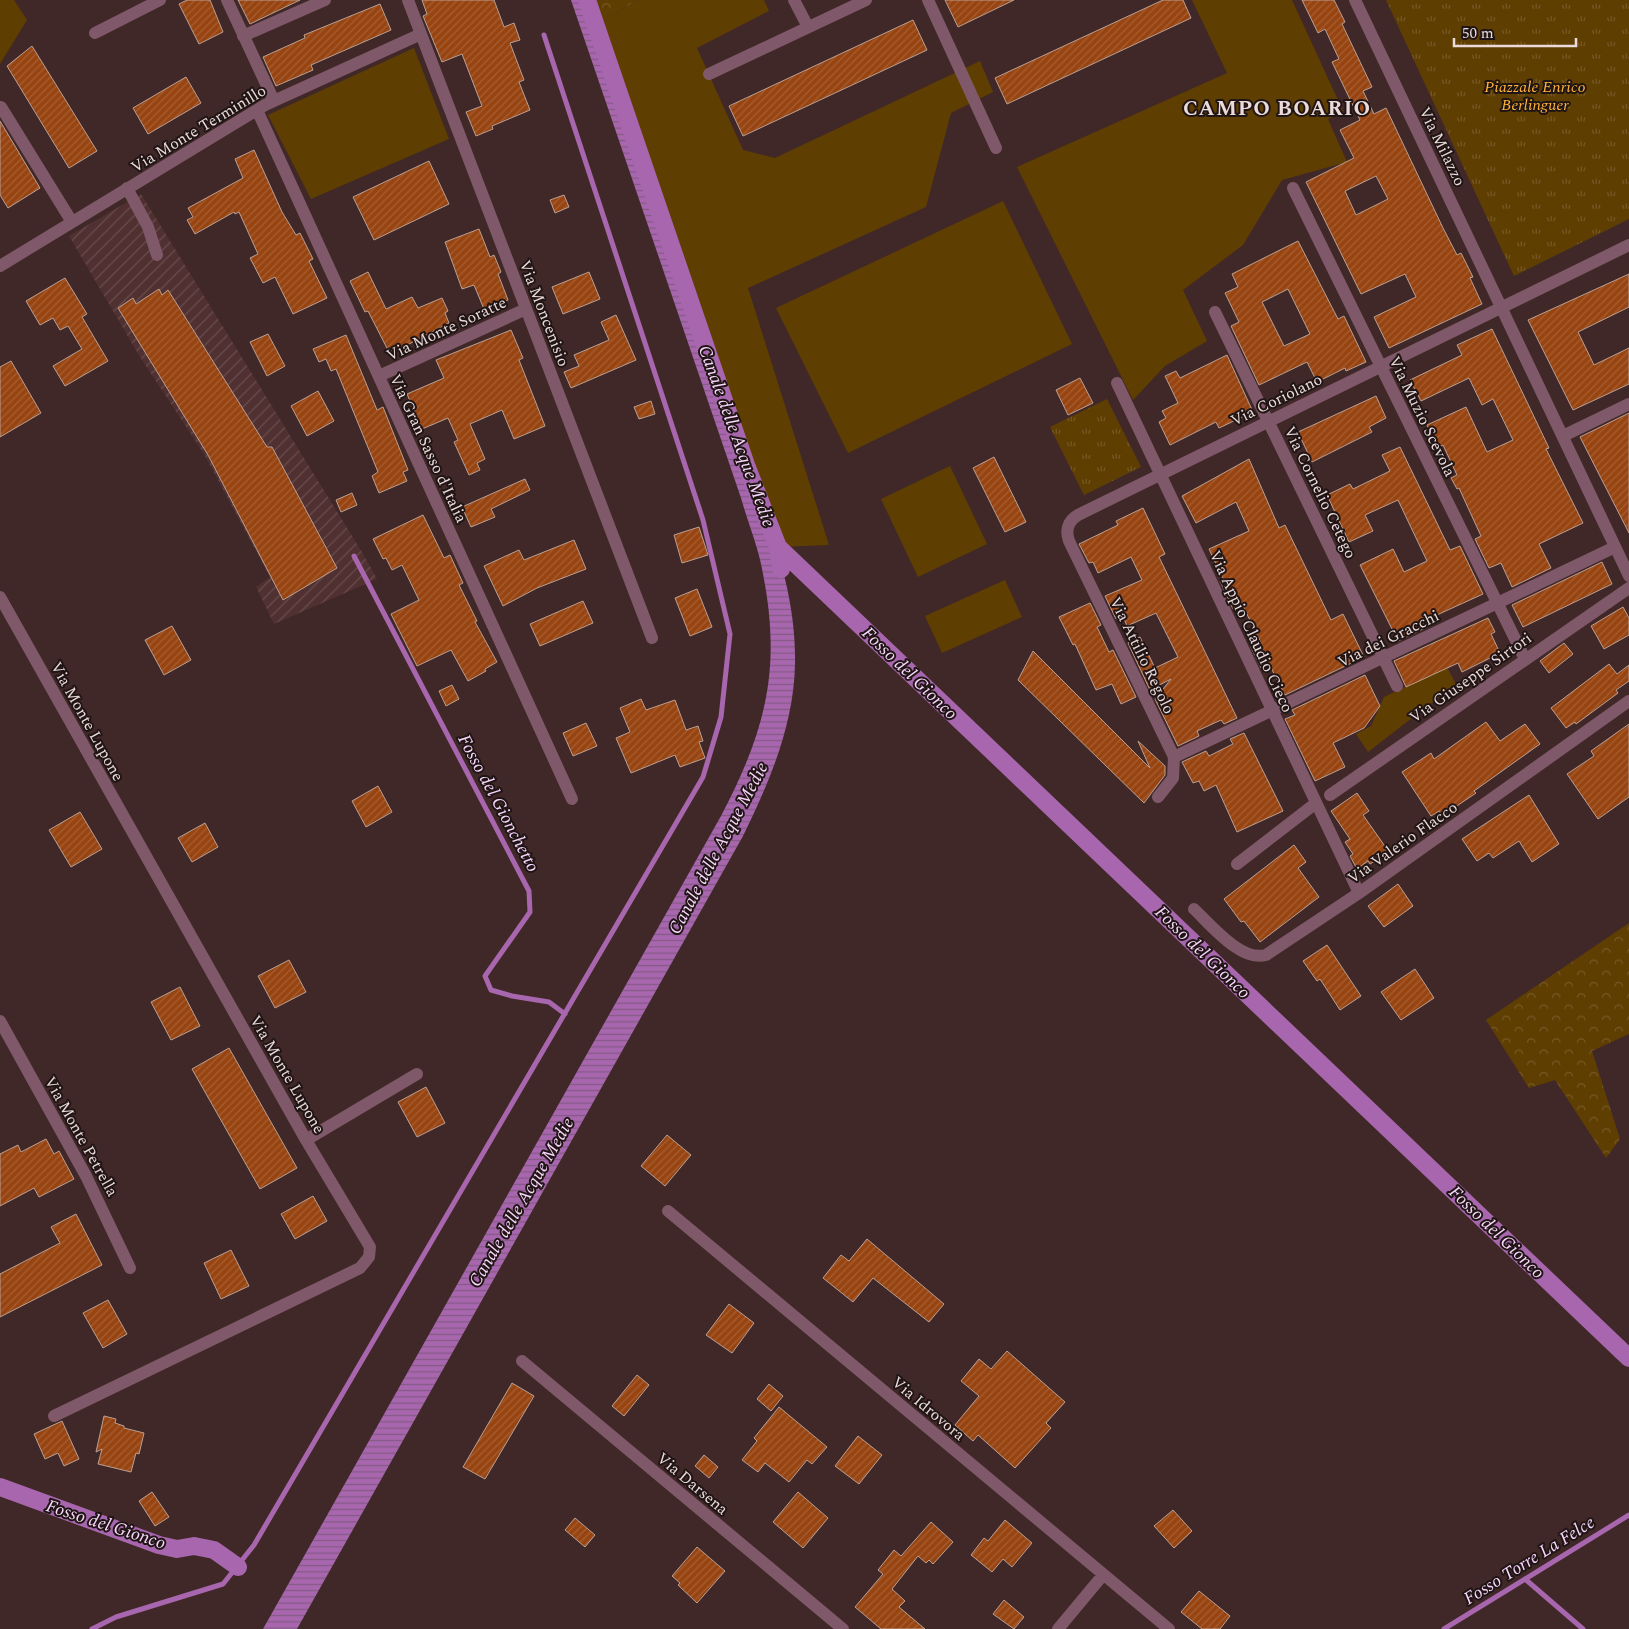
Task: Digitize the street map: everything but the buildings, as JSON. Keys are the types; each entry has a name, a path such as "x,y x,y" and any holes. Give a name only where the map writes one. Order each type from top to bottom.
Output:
{"street":[{"path":"95,33 160,0"},
{"path":"227,0 274,101"},
{"path":"243,36 324,0"},
{"name":"Via Moncenisio","path":"408,0 652,638"},
{"path":"794,0 808,27"},
{"path":"709,74 866,0"},
{"path":"928,0 996,148"},
{"name":"Via Milazzo","path":"1355,0 1502,307"},
{"name":"Via Monte Terminillo","path":"0,266 257,110 421,34"},
{"path":"1,106 72,222"},
{"name":"Via Gran Sasso d'Italia","path":"257,110 572,799"},
{"path":"127,188 151,234 157,256"},
{"name":"Via Muzio Scevola","path":"1292,188 1525,659"},
{"name":"Via Coriolano","path":"1068,525 1078,515 1160,474 1629,245"},
{"path":"1502,307 1629,576"},
{"name":"Via Monte Soratte","path":"379,376 526,309"},
{"name":"Via Cornelio Cetego","path":"1215,312 1397,686"},
{"name":"Via Appio Claudio Cieco","path":"1116,383 1359,893"},
{"path":"1563,436 1629,404"},
{"name":"Via Attilio Regolo","path":"1068,525 1069,541 1174,757"},
{"name":"Via dei Gracchi","path":"1174,757 1616,547"},
{"name":"Via Giuseppe Sirtori","path":"1330,795 1629,588"},
{"name":"Via Monte Lupone","path":"0,597 306,1140 367,1238 370,1252 364,1264 54,1416"},
{"name":"Via Valerio Flacco","path":"1194,909 1241,952 1250,956 1261,957 1359,893 1629,701"},
{"path":"1158,797 1173,778 1174,757"},
{"path":"1237,864 1316,803"},
{"name":"Via Monte Petrella","path":"0,1021 86,1176 130,1268"},
{"path":"306,1140 417,1074"},
{"name":"Via Idrovora","path":"668,1211 1169,1629"},
{"name":"Via Darsena","path":"522,1362 843,1629"},
{"path":"1058,1629 1103,1574"}],"shaded area":[{"path":"141,194 377,579 274,624 256,587 270,577 204,454 140,357 69,236"}],"green space":[{"path":"0,0 14,0 27,20 0,64"},
{"path":"587,0 637,0 596,26"},
{"path":"637,0 764,0 769,11 697,48 743,150 775,158 980,61 993,92 951,113 926,207 748,288 829,545 778,547 746,465 596,26"},
{"path":"1192,0 1292,0 1343,111 1328,119 1347,162 1282,180 1243,245 1183,290 1207,341 1165,366 1133,400 1017,167 1227,73"},
{"name":"Piazzale Enrico Berlinguer","path":"1386,0 1629,0 1629,219 1514,276"},
{"path":"414,48 449,139 311,199 268,115"},
{"path":"1003,201 1072,344 848,453 776,308"},
{"path":"1107,399 1141,467 1084,495 1050,427"},
{"path":"950,466 987,544 918,577 881,499"},
{"path":"1005,580 1022,617 942,653 925,616"},
{"path":"1447,667 1456,684 1368,752 1356,734 1371,726 1384,697"},
{"path":"1629,923 1629,1034 1592,1051 1620,1139 1606,1158 1555,1080 1529,1088 1486,1020"}],"water":[{"path":"571,0 587,0 782,566 794,631 794,687 790,709 771,774 743,836 297,1629 263,1629 721,816 749,756 766,700 770,671 771,640 759,555"}],"waterway":[{"name":"Canale delle Acque Medie","path":"587,0 746,465 778,547 781,569"},
{"path":"92,1629 116,1617 223,1584 254,1545 703,777 721,717 730,634 703,520 544,35"},
{"name":"Fosso del Gionco","path":"778,547 1629,1358"},
{"name":"Fosso del Gionchetto","path":"354,556 529,891 530,912 485,976 491,990 512,996 549,1002 565,1014"},
{"name":"Fosso del Gionco","path":"0,1487 159,1545 177,1549 194,1546 214,1550 238,1567"},
{"name":"Fosso Torre La Felce","path":"1444,1629 1629,1515"},
{"path":"1525,1579 1583,1629"}],"district":[{"name":"CAMPO BOARIO","path":"1277,108"}]}
